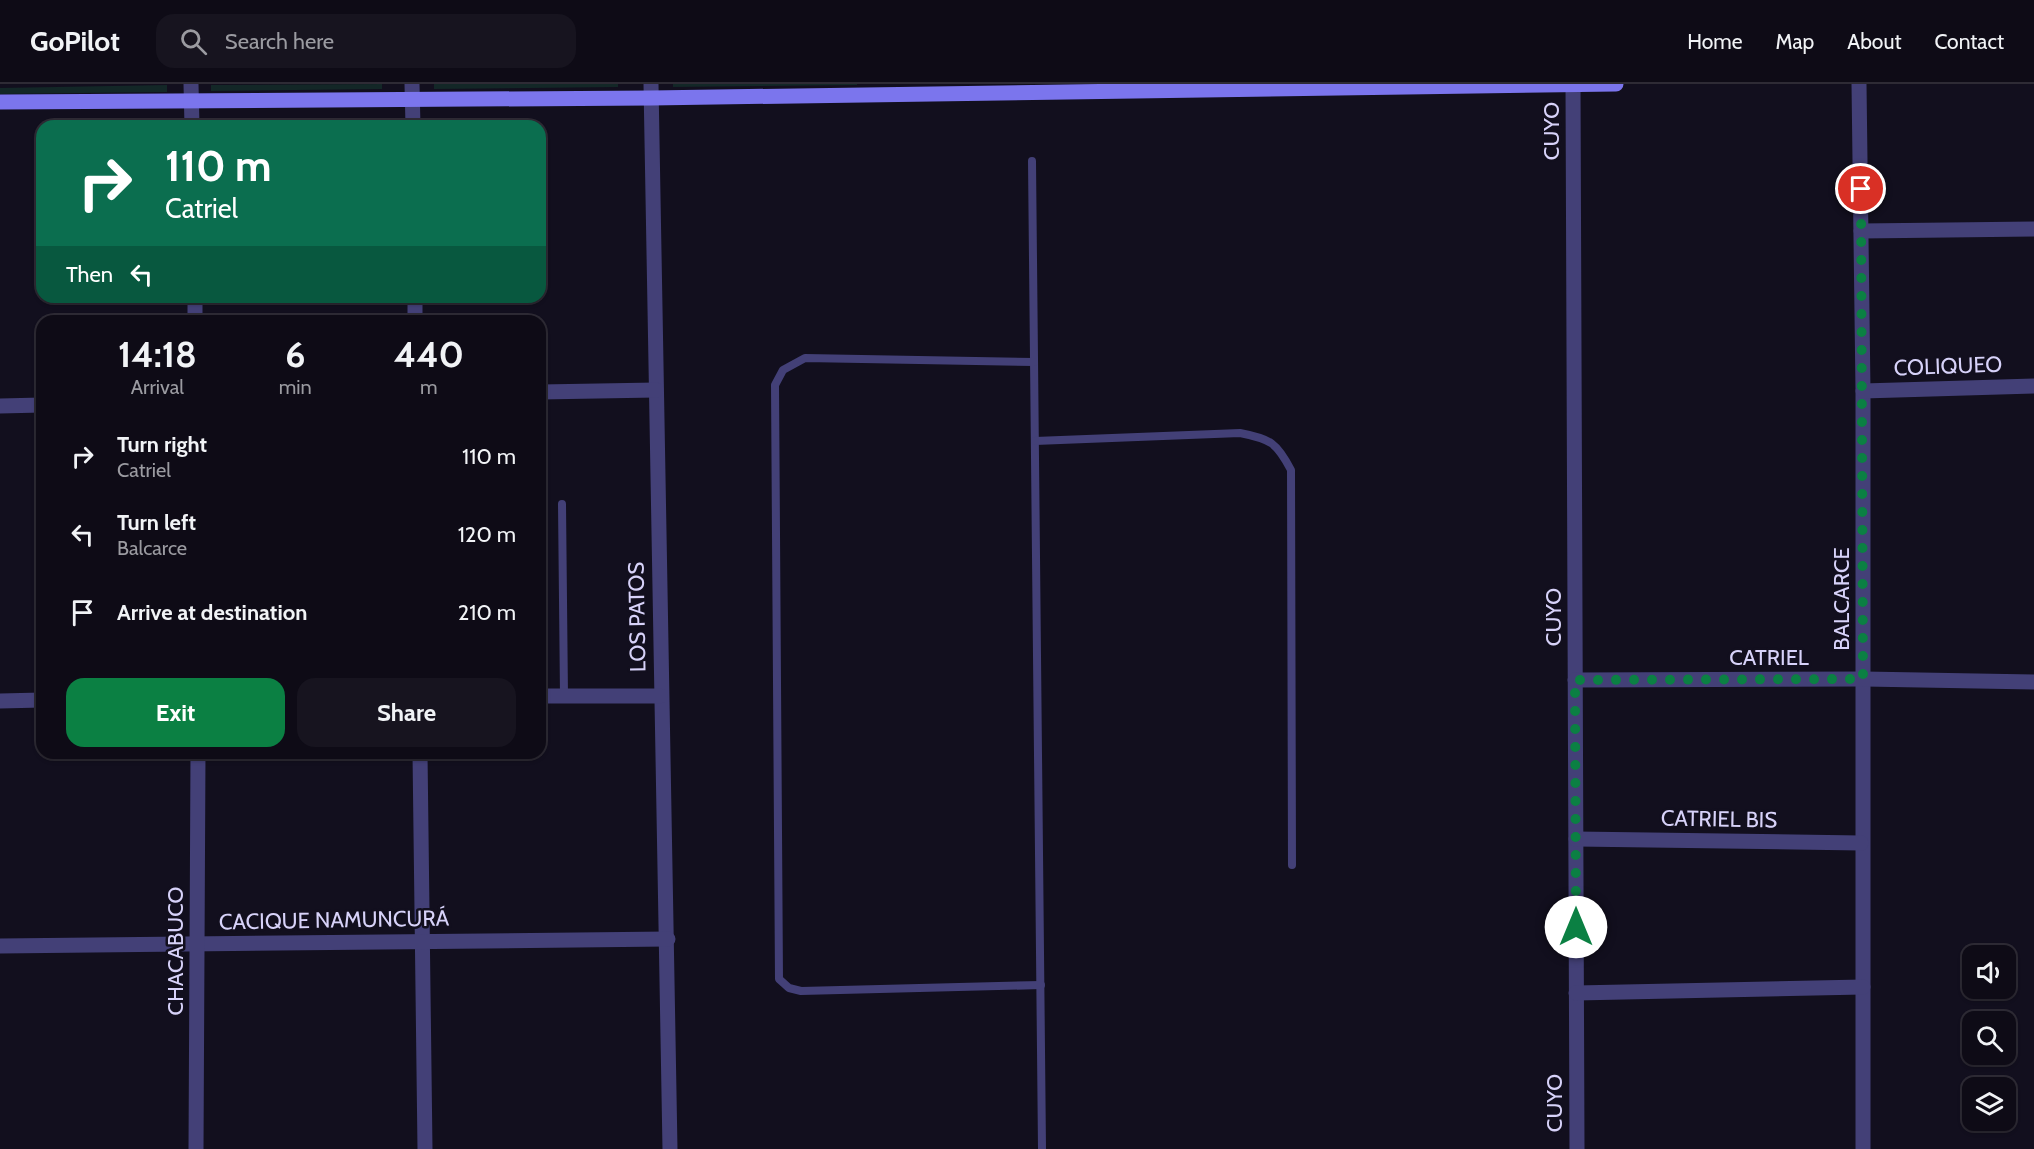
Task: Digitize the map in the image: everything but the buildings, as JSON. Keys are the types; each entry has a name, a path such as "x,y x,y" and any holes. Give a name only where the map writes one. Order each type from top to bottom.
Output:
{"main road":[{"path":"0,102 412,100 651,91 1616,84"}],"street":[{"path":"191,84 192,120"},
{"path":"412,84 413,120"},
{"name":"BALCARCE","path":"1859,84 1863,391 1861,843 1863,1149"},
{"name":"CUYO","path":"1573,85 1577,1149"},
{"name":"LOS PATOS","path":"651,91 660,696 668,939 670,1149"},
{"path":"1861,231 2034,229"},
{"name":"COLIQUEO","path":"1863,391 2034,386"},
{"path":"546,392 656,390"},
{"path":"0,406 36,405"},
{"name":"CATRIEL","path":"1575,680 1863,679 2034,682"},
{"path":"546,696 660,696"},
{"path":"0,701 36,700"},
{"name":"CHACABUCO","path":"196,1149 198,759"},
{"path":"420,759 425,1149"},
{"name":"CATRIEL BIS","path":"1576,839 1861,843"},
{"name":"CACIQUE NAMUNCURÁ","path":"0,946 668,939"},
{"path":"1576,993 1863,987"}],"lane":[{"path":"1032,161 1042,1149"},
{"path":"1034,362 805,358 793,362 783,370 776,385 779,979 789,988 801,991 1041,985"},
{"path":"1035,441 1240,433 1261,437 1279,447 1291,470 1292,865"},
{"path":"562,504 564,696"}],"green space":[{"path":"382,84 382,89 211,91 211,85"},
{"path":"434,84 618,84 618,87 434,89"},
{"path":"673,84 857,84 857,85 673,87"},
{"path":"167,85 167,92 0,94 0,88"}],"route":[{"path":"1576,927 1575,680 1863,679 1861,189"}]}
